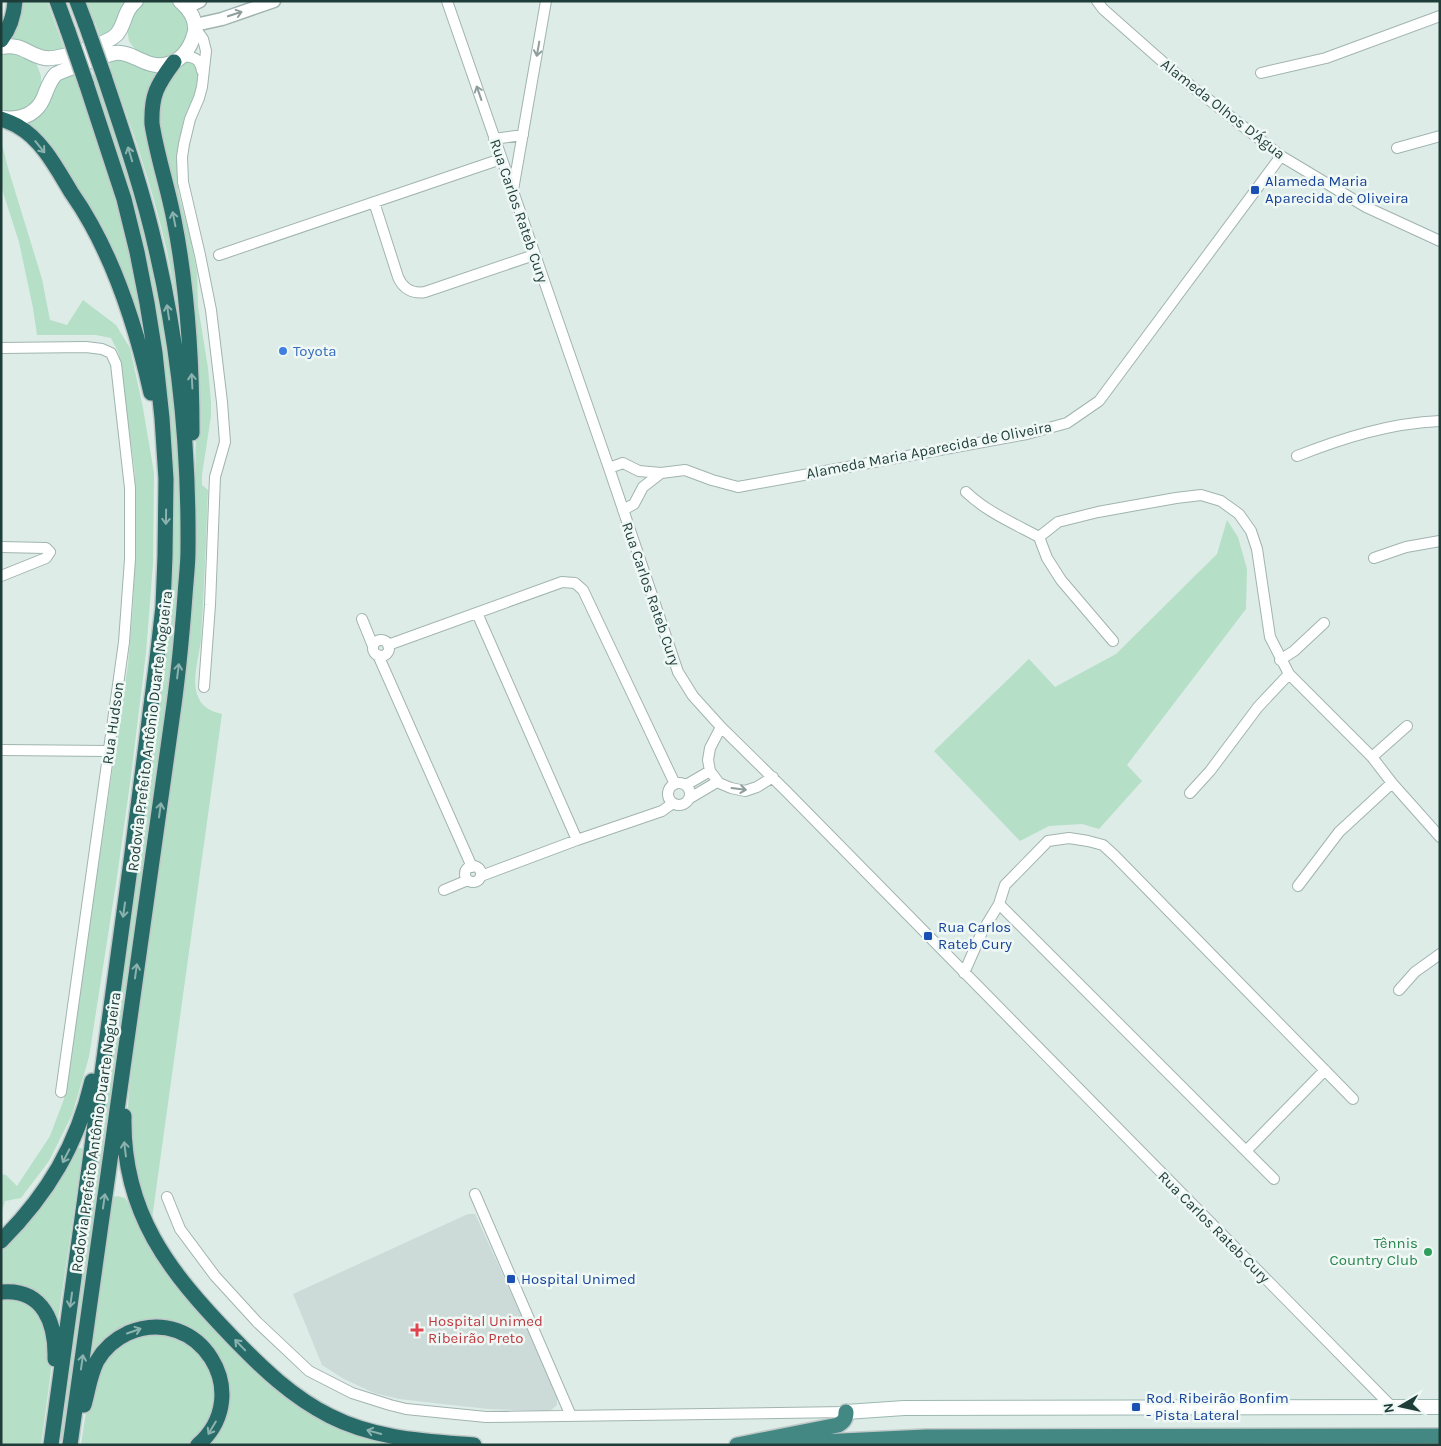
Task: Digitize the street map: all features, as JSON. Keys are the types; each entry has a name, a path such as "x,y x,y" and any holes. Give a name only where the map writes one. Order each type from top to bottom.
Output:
{"highway":[{"path":"1,40 10,26 15,1"},
{"name":"Rodovia Prefeito Antônio Duarte Nogueira","path":"51,1445 131,861 163,606 166,479 155,353 147,303 124,199 58,1"},
{"name":"Rodovia Prefeito Antônio Duarte Nogueira","path":"71,1445 180,662 188,552 188,488 184,429 167,303 156,249 128,148 77,1"},
{"path":"179,59 157,86 151,109 152,124 175,221 186,302 192,385 192,476 188,552"},
{"path":"1,118 19,127 38,143 55,166 91,224 108,259 125,300 143,358 153,400 166,479"},
{"path":"1,1241 43,1191 71,1145 86,1107 112,991"},
{"path":"133,991 124,1116 126,1160 138,1205 148,1228 159,1250 188,1290 254,1359 285,1387 330,1416 349,1425 380,1434 417,1441 474,1445"},
{"path":"1,1292 16,1292 32,1298 45,1310 51,1321 55,1343 54,1426"},
{"path":"71,1445 80,1425 90,1381 97,1362 113,1342 139,1329 152,1327 168,1328 184,1334 204,1348 216,1366 222,1392 219,1413 213,1427 198,1445"},
{"path":"737,1445 838,1425 844,1422 846,1412"},
{"path":"756,1445 926,1437 1440,1436"}],"main road":[{"path":"1,47 20,47 44,58 54,58 94,46 112,38 118,33 126,13 136,1"},
{"path":"1,118 13,119 31,113 37,108 50,79 56,74 115,53 156,65 165,65 179,59 189,48 195,27 184,3"},
{"path":"846,1412 904,1408 1440,1407"}],"street":[{"path":"184,3 200,1"},
{"path":"204,687 210,605 215,477 225,442 211,310 185,195 182,170 187,129 199,98 206,51 203,39 195,27 274,1"},
{"name":"Rua Carlos Rateb Cury","path":"447,1 678,672 693,696 721,727 1391,1406"},
{"path":"513,192 546,1"},
{"name":"Alameda Olhos D'Água","path":"1097,1 1103,9 1181,78 1280,156 1366,207 1440,241"},
{"path":"1261,73 1326,58 1440,16"},
{"path":"179,59 197,59 201,64 203,77"},
{"path":"494,140 523,135"},
{"path":"1397,148 1440,136"},
{"name":"Alameda Maria Aparecida de Oliveira","path":"609,468 623,463 639,471 661,473 684,470 738,487 1028,434 1067,423 1099,401 1280,156"},
{"path":"219,255 501,159"},
{"path":"374,202 398,277 403,286 416,293 425,292 534,255"},
{"name":"Rua Hudson","path":"1,348 86,348 102,349 111,353 116,364 130,488 130,559 124,642 61,1092"},
{"path":"1297,456 1361,433 1395,426 1440,421"},
{"path":"639,471 644,487"},
{"path":"623,510 634,504 644,487 661,473"},
{"path":"966,492 993,513 1039,537 1047,558 1061,580 1113,641"},
{"path":"1039,537 1058,522 1098,512 1201,495 1221,501 1239,514 1251,531 1257,549 1270,637 1280,660 1289,674 1372,757 1440,837"},
{"path":"1374,558 1406,547 1440,541"},
{"path":"1,547 46,548 50,552 46,558 1,576"},
{"path":"376,651 379,641 384,641 388,645 562,582 575,583 583,590 681,785 690,791 690,798"},
{"path":"477,613 577,840"},
{"path":"362,619 472,866 479,869 481,876"},
{"path":"1280,660 1294,651 1324,623"},
{"path":"1190,792 1216,764 1258,707 1289,674"},
{"path":"1372,757 1407,726"},
{"path":"721,727 710,748 708,760 710,771 719,784 744,791 757,787 772,777"},
{"path":"1,750 109,751"},
{"path":"673,804 668,792 672,786 681,785 710,771"},
{"path":"444,890 468,880 476,882 481,876 662,811 673,804 686,803 690,798 717,782"},
{"path":"1298,886 1339,832 1392,782"},
{"path":"964,973 982,932 999,904 1005,885 1048,841 1068,838 1103,845 1353,1099"},
{"path":"468,880 466,871 472,866"},
{"path":"999,904 1274,1178"},
{"path":"1399,990 1415,972 1440,954"},
{"path":"1246,1150 1325,1070"},
{"path":"475,1194 571,1416"},
{"path":"166,1197 180,1230 214,1276 257,1322 309,1370 352,1393 406,1409 486,1417 846,1412"}],"shaded area":[{"name":"Hospital Unimed Ribeirão Preto","path":"468,1214 475,1214 477,1218 557,1394 557,1405 550,1411 488,1409 399,1399 374,1393 344,1379 322,1365 293,1294"}],"green space":[{"path":"19,1 47,1 65,51 55,54 6,41"},
{"path":"85,1 129,1 112,29 101,39"},
{"path":"144,1 173,1 185,12 190,30 181,52 158,61 136,51 129,41 127,29 128,23"},
{"path":"11,51 33,60 41,76 41,89 36,100 22,112 1,112 1,52"},
{"path":"115,57 162,69 144,109 145,126 174,252 186,375 166,247 141,157 110,69 108,58"},
{"path":"186,61 194,62 199,75 180,137 177,156 178,190 197,273 198,306 208,368 211,402 211,416 202,475 202,485 208,490 201,640 195,681 197,694 201,702 210,710 222,714 151,1226 141,1202 127,1121 137,1023 184,685 190,628 194,575 196,421 157,128 157,102 174,70"},
{"path":"73,72 120,215 134,278 146,349 130,301 22,122 56,82"},
{"path":"97,73 142,207 171,353 183,511 178,633 64,1440 59,1439 170,593 173,524 169,420 157,317 90,76"},
{"path":"1,140 42,279 50,320 67,325 83,300 116,325 130,348 154,473 153,563 146,653 117,877 89,1057 72,1115 49,1161 21,1198 5,1201 1,1214 1,1174 6,1175 17,1186 50,1136 64,1099 128,664 133,606 136,525 135,474 119,354 111,338 96,335 37,335 19,242 1,186"},
{"path":"1227,520 1238,537 1247,569 1246,609 1127,765 1142,781 1099,829 1082,824 1049,826 1020,841 934,751 1029,659 1055,687 1116,654 1217,554"},
{"path":"75,1148 83,1149 58,1320 51,1307 42,1298 1,1289 1,1246"},
{"path":"117,1196 125,1198 131,1207 149,1245 173,1284 254,1371 278,1392 311,1414 435,1445 204,1445 218,1426 212,1350 154,1321 91,1359 89,1356 110,1198"},
{"path":"1,1297 25,1299 41,1312 53,1356 41,1445 1,1445"},
{"path":"156,1331 197,1346 218,1382 215,1414 194,1445 81,1445 87,1405 99,1365 127,1339"}],"place":[{"name":"Alameda Maria Aparecida de Oliveira","path":"1255,190"},
{"name":"Toyota","path":"283,351"},
{"name":"Rua Carlos Rateb Cury","path":"928,936"},
{"name":"Tênnis Country Club","path":"1428,1252"},
{"name":"Hospital Unimed","path":"511,1279"},
{"name":"Hospital Unimed Ribeirão Preto","path":"417,1330"},
{"name":"Rod. Ribeirão Bonfim - Pista Lateral","path":"1136,1407"}]}
